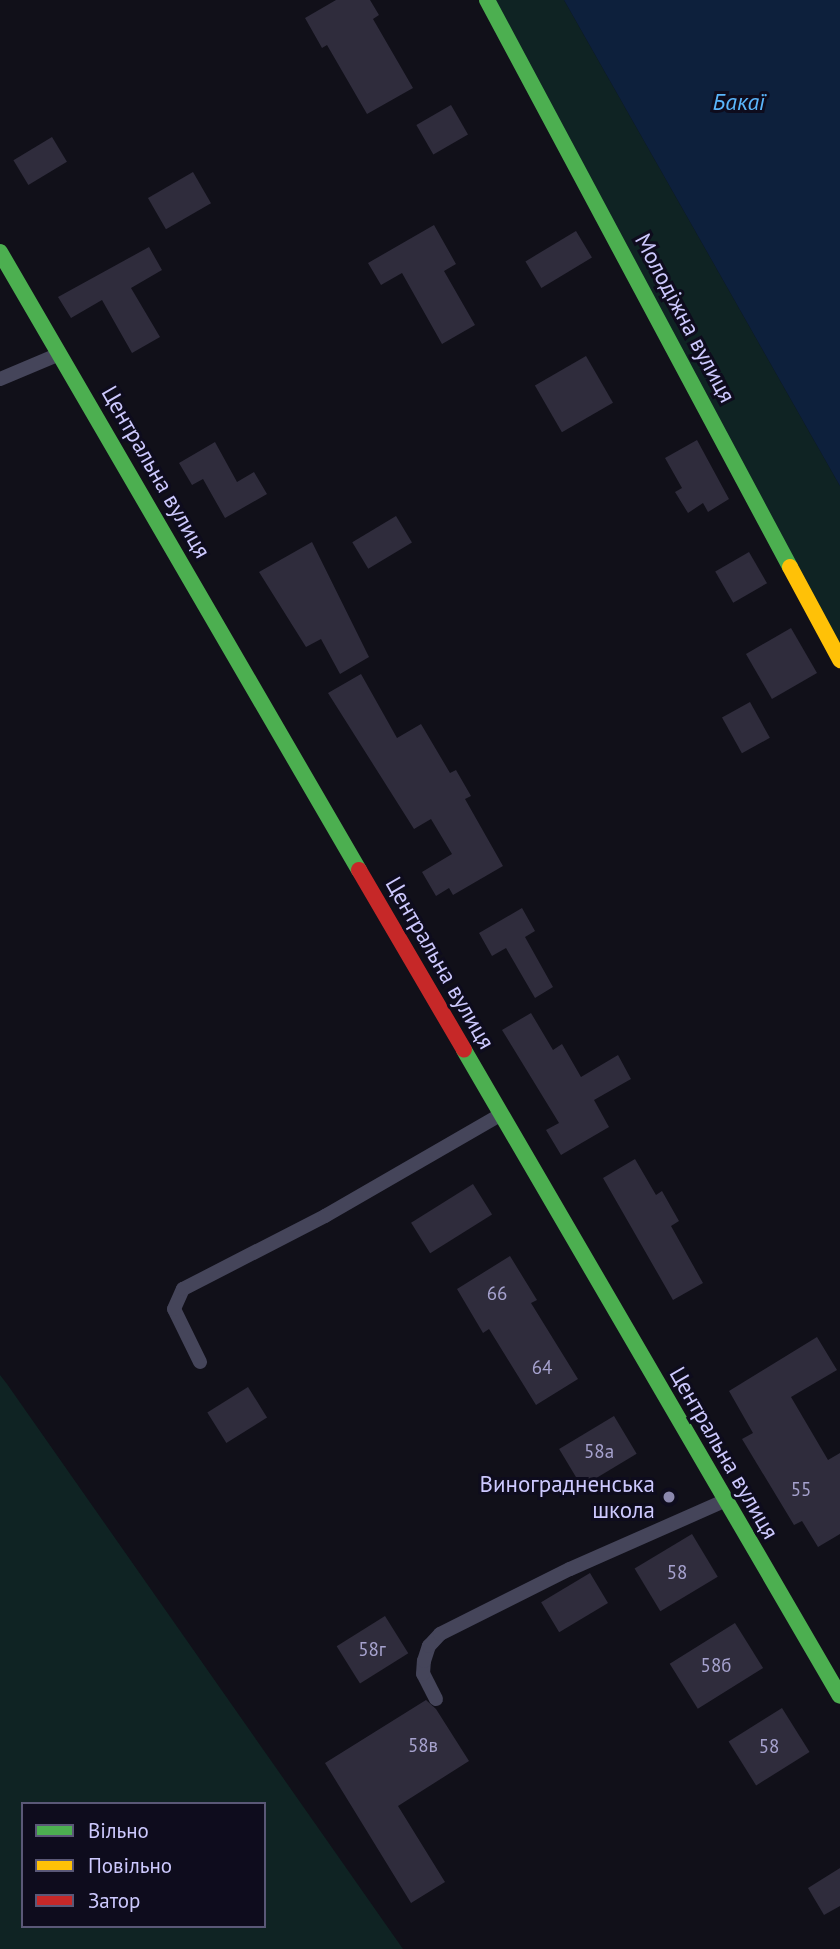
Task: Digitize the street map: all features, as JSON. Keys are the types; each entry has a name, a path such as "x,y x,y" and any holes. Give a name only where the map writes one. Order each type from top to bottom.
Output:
{"street":[{"name":"Молодіжна вулиця","path":"487,0 840,660"},
{"name":"Центральна вулиця","path":"0,252 62,354 840,1696"}],"lane":[{"path":"0,379 62,354"},
{"path":"200,1362 174,1309 183,1290 325,1216 501,1114"},
{"path":"436,1699 423,1674 429,1646 440,1634 569,1569 726,1500"}],"green space":[{"path":"487,0 564,0 840,486 840,660"},
{"path":"0,1375 7,1384 403,1949 0,1949"}],"water":[{"name":"Бакаї","path":"564,0 840,0 840,486"}],"building":[{"path":"336,0 370,0 379,15 373,19 413,88 367,114 327,45 322,48 305,18"},
{"path":"451,105 468,134 433,154 416,125"},
{"path":"52,137 67,162 28,185 13,160"},
{"path":"193,172 211,203 166,229 148,198"},
{"path":"434,225 456,264 444,271 475,325 442,344 402,273 381,285 368,263"},
{"path":"576,231 592,258 541,288 525,261"},
{"path":"149,247 162,270 131,288 160,337 132,353 102,300 71,318 58,297"},
{"path":"586,356 613,403 562,432 535,386"},
{"path":"697,440 729,499 708,512 703,503 688,513 675,492 682,488 665,458"},
{"path":"215,442 237,482 254,472 267,494 225,518 203,479 192,485 179,463"},
{"path":"396,516 412,543 368,569 352,542"},
{"path":"312,542 369,657 340,674 321,639 306,647 259,572"},
{"path":"749,552 767,583 733,603 715,572"},
{"path":"791,628 817,673 772,699 746,654"},
{"path":"361,674 397,738 421,724 450,773 456,770 471,796 465,799 503,866 453,895 449,888 436,896 422,872 452,854 431,819 414,829 328,693"},
{"path":"750,702 770,738 742,753 722,718"},
{"path":"522,908 535,931 525,937 553,987 535,998 506,948 492,956 479,933"},
{"path":"531,1013 553,1050 562,1044 581,1077 618,1055 631,1079 594,1100 609,1127 561,1155 546,1130 559,1123 502,1030"},
{"path":"635,1159 656,1195 662,1191 679,1221 671,1226 703,1283 673,1300 603,1178"},
{"path":"473,1184 492,1215 430,1253 411,1223"},
{"path":"510,1256 537,1300 531,1303 578,1379 536,1405 489,1329 483,1333 457,1289"},
{"path":"817,1337 837,1370 791,1397 828,1460 840,1453 840,1534 818,1547 802,1521 794,1525 742,1439 753,1433 729,1391"},
{"path":"248,1387 267,1418 226,1443 207,1412"},
{"path":"614,1416 637,1454 582,1487 559,1449"},
{"path":"692,1534 718,1577 660,1611 635,1569"},
{"path":"590,1573 608,1603 559,1632 541,1602"},
{"path":"385,1616 408,1653 360,1684 337,1646"},
{"path":"735,1623 763,1668 698,1709 670,1664"},
{"path":"426,1700 436,1709 469,1761 398,1806 445,1882 411,1903 325,1763"},
{"path":"782,1708 810,1752 756,1785 729,1741"},
{"path":"840,1868 840,1906 824,1915 808,1888"}],"traffic: fast":[{"path":"487,0 790,567"},
{"path":"0,252 359,870"},
{"path":"464,1050 840,1696"}],"traffic: slow":[{"path":"790,567 840,660"}],"traffic: jam":[{"path":"359,870 464,1050"}],"place":[{"name":"Виноградненська школа","path":"669,1497"}]}
